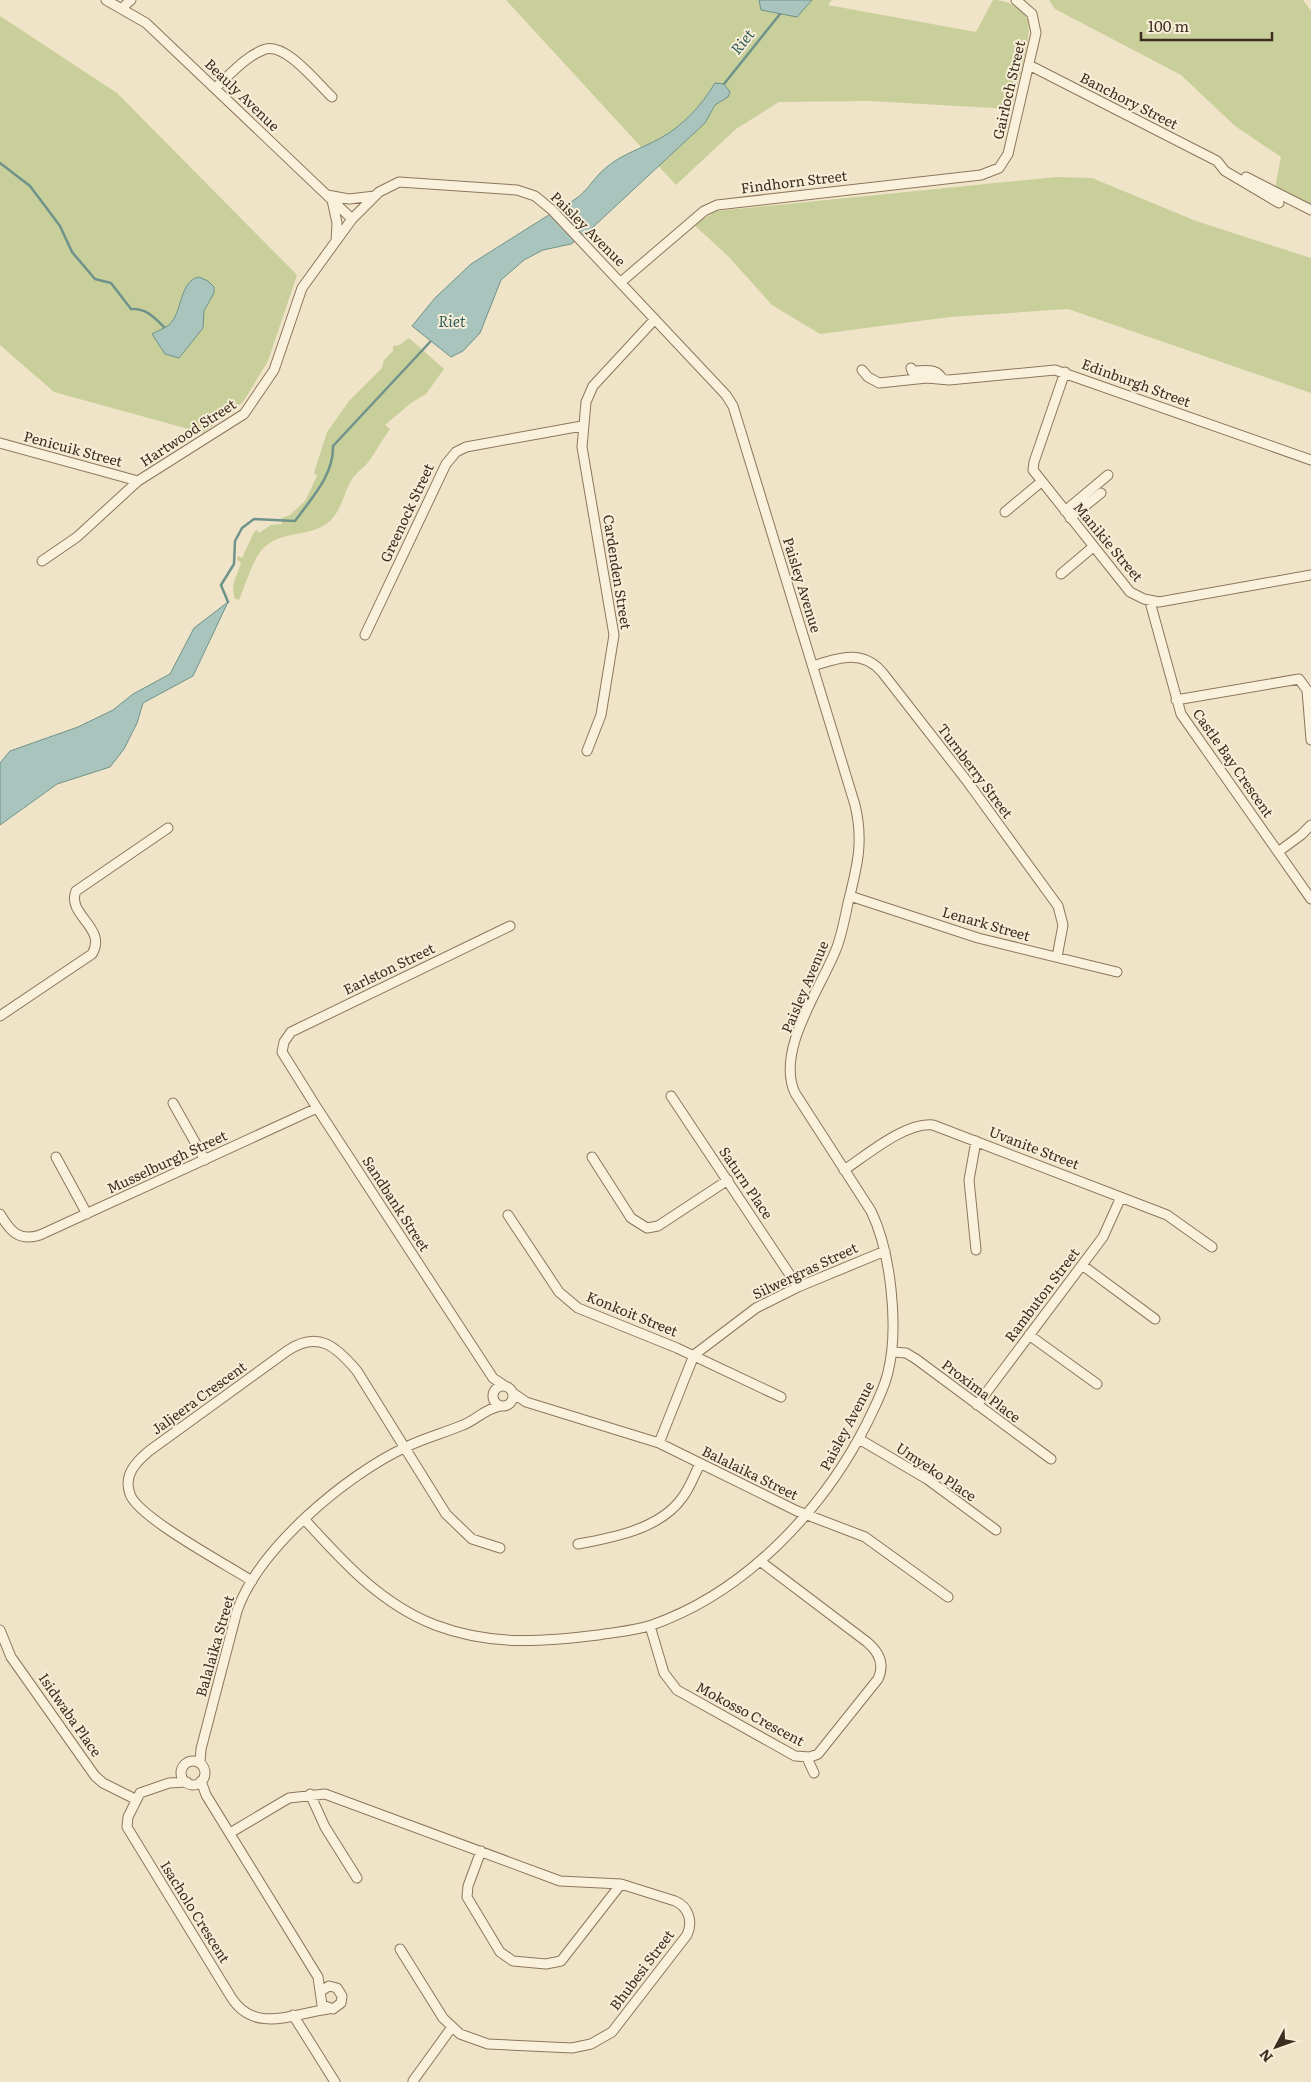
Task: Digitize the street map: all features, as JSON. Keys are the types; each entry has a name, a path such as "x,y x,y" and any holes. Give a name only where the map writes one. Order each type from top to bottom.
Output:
{"street":[{"name":"Beauly Avenue","path":"106,0 146,23 352,219"},
{"path":"122,8 131,0"},
{"name":"Gairloch Street","path":"997,169 1008,154 1036,33 1032,14 1016,0"},
{"path":"215,88 254,56 263,50 274,48 289,55 332,97"},
{"name":"Banchory Street","path":"1029,65 1219,163"},
{"path":"1219,163 1225,171 1279,203"},
{"path":"1219,163 1311,210"},
{"name":"Findhorn Street","path":"621,282 704,211 718,205 981,175 997,169"},
{"name":"Paisley Avenue","path":"305,1520 349,1568 386,1597 422,1619 464,1634 502,1640 537,1642 650,1626 701,1601 760,1561 807,1514 831,1484 859,1439 881,1394 893,1352 893,1320 885,1250 880,1231 871,1211 795,1093 791,1082 790,1068 805,1015 837,947 850,896 860,853 858,819 733,406 726,395 656,319 552,210 535,196 511,188 399,182 386,187 352,219"},
{"path":"336,241 337,223 330,197 358,199 375,196"},
{"name":"Hartwood Street","path":"42,560 83,531 138,482 226,427 249,408 274,370 302,288 352,219"},
{"path":"582,426 586,402 591,390 656,319"},
{"path":"910,368 912,371 934,370 944,380"},
{"name":"Edinburgh Street","path":"862,370 868,377 879,383 927,378 944,380 1050,370 1065,372 1311,460"},
{"name":"Manikie Street","path":"1065,372 1033,464 1033,470 1130,592 1150,602"},
{"name":"Greenock Street","path":"365,636 446,464 452,455 466,447 582,426"},
{"name":"Cardenden Street","path":"582,426 582,447 614,635 602,708 588,751"},
{"name":"Penicuik Street","path":"0,443 138,482"},
{"path":"1067,515 1108,475"},
{"path":"1005,512 1041,482"},
{"path":"1067,515 1102,493"},
{"path":"1061,574 1093,547"},
{"path":"1150,602 1166,602 1311,574"},
{"name":"Castle Bay Crescent","path":"1150,602 1176,700 1183,716 1311,900"},
{"name":"Turnberry Street","path":"813,666 840,658 855,656 872,662 882,672 967,781 1056,903 1061,912 1063,925 1057,957"},
{"path":"1176,700 1299,679 1307,690 1311,740"},
{"path":"1278,852 1302,835 1311,825"},
{"path":"0,1016 92,954 96,947 96,936 75,903 76,891 168,828"},
{"name":"Lenark Street","path":"850,896 978,938 1117,972"},
{"name":"Earlston Street","path":"284,1042 291,1032 510,926"},
{"name":"Sandbank Street","path":"284,1042 282,1052 285,1058 493,1378 499,1400"},
{"name":"Saturn Place","path":"671,1096 798,1287"},
{"path":"173,1103 205,1160"},
{"name":"Musselburgh Street","path":"0,1214 13,1233 28,1238 40,1235 317,1108"},
{"name":"Uvanite Street","path":"844,1170 909,1128 933,1125 1172,1217 1212,1247"},
{"path":"976,1141 969,1180 976,1250"},
{"path":"592,1157 631,1218 647,1228 658,1226 728,1180"},
{"path":"56,1158 87,1214"},
{"name":"Rambuton Street","path":"977,1405 1107,1230 1121,1197"},
{"name":"Konkoit Street","path":"508,1215 558,1292 571,1303 596,1316 694,1355 781,1397"},
{"name":"Silwergras Street","path":"694,1355 756,1308 798,1287 885,1250"},
{"path":"1082,1264 1155,1319"},
{"path":"1029,1335 1097,1384"},
{"name":"Jaljeera Crescent","path":"252,1581 160,1523 138,1506 130,1495 128,1483 130,1473 136,1462 287,1351 307,1342 315,1341 330,1345 349,1362 406,1447 446,1514 472,1539 500,1548"},
{"name":"Proxima Place","path":"893,1352 910,1355 1051,1459"},
{"path":"659,1443 694,1355"},
{"name":"Sandbank Street","path":"493,1378 513,1392"},
{"path":"505,1386 498,1387 499,1400 513,1399 513,1392"},
{"name":"Balalaika Street","path":"513,1392 526,1402"},
{"name":"Balalaika Street","path":"200,1763 201,1749 235,1618 244,1594 252,1581 280,1545 343,1486 406,1447 463,1425 499,1400 526,1402 659,1443 807,1514 865,1536 948,1597"},
{"name":"Umyeko Place","path":"859,1439 920,1474 996,1530"},
{"path":"578,1544 621,1536 671,1510 685,1493 700,1464"},
{"name":"Mokosso Crescent","path":"650,1626 664,1673 677,1690 789,1754 807,1758 818,1754 872,1688 881,1673 880,1660 877,1652 867,1642 760,1561"},
{"name":"Isidwaba Place","path":"0,1630 11,1657 95,1776 103,1783 135,1799"},
{"name":"Balalaika Street","path":"189,1762 201,1749"},
{"path":"807,1758 814,1773"},
{"path":"135,1799 145,1790 169,1784 194,1782 205,1772 200,1763 189,1762 184,1766 182,1773 169,1784"},
{"path":"182,1773 206,1795 318,1977 321,1991 320,2002 328,2009 337,2008 342,2000 340,1991 318,1977"},
{"path":"310,1794 321,1818 357,1878"},
{"name":"Bhubesi Street","path":"230,1833 289,1798 310,1794 333,1796 560,1881 621,1884 679,1902 687,1911 690,1925 682,1942 612,2032 591,2044 563,2048 488,2044 468,2038 443,2018 400,1949"},
{"name":"Isacholo Crescent","path":"135,1799 128,1817 129,1831 236,2005 241,2010 263,2020 328,2009"},
{"path":"481,1851 468,1886 467,1897 500,1952 513,1961 546,1964 561,1961 621,1884"},
{"path":"321,1991 331,1986"},
{"name":"Isacholo Crescent","path":"306,2012 320,2002"},
{"path":"293,2015 335,2082"},
{"path":"413,2081 452,2027"}],"green space":[{"path":"506,0 832,0 828,5 976,32 993,0 1014,5 1023,12 1028,21 1029,29 1026,52 1011,109 870,101 779,102 736,129 676,185"},
{"path":"1049,0 1303,0 1311,11 1311,206 1275,188 1281,157 1235,126 1181,75 1055,9"},
{"path":"0,16 117,93 297,275 268,361 243,402 203,433 54,392 0,345"},
{"path":"1056,177 1092,178 1196,221 1311,258 1311,393 1068,309 950,317 820,334 772,305 727,255 694,225 716,211"},
{"path":"409,338 444,369 426,394 411,403 385,425 390,429 369,461 353,478 338,511 330,521 322,527 285,537 268,544 255,561 239,600 234,598 233,585 241,563 237,559 238,556 242,558 254,532 257,530 259,533 271,525 282,524 281,518 290,515 305,501 317,476 314,473 327,432 349,401 382,368 384,360 393,351 393,346 399,345"}],"water":[{"path":"759,0 812,0 797,17 761,10"},
{"name":"Riet","path":"715,83 724,84 730,92 728,97 715,105 705,123 591,229 571,244 543,250 524,260 501,280 480,333 463,351 451,357 412,326 435,298 471,264 578,197 614,162 668,134 684,122 704,100"},
{"path":"199,277 208,281 214,287 214,293 204,311 203,328 179,358 165,354 152,334 169,325 177,313 188,284"},
{"path":"228,602 193,676 143,703 137,723 124,749 110,767 57,784 0,825 0,763 10,751 78,727 113,710 133,694 170,674 194,628"}],"waterway":[{"name":"Riet","path":"724,84 780,14"},
{"path":"0,163 30,186 60,226 72,252 95,279 111,283 131,309 145,312 164,327"},
{"name":"Riet","path":"228,602 221,585 234,564 235,541 242,528 254,519 295,521 326,477 330,467 333,446 430,342"}]}
